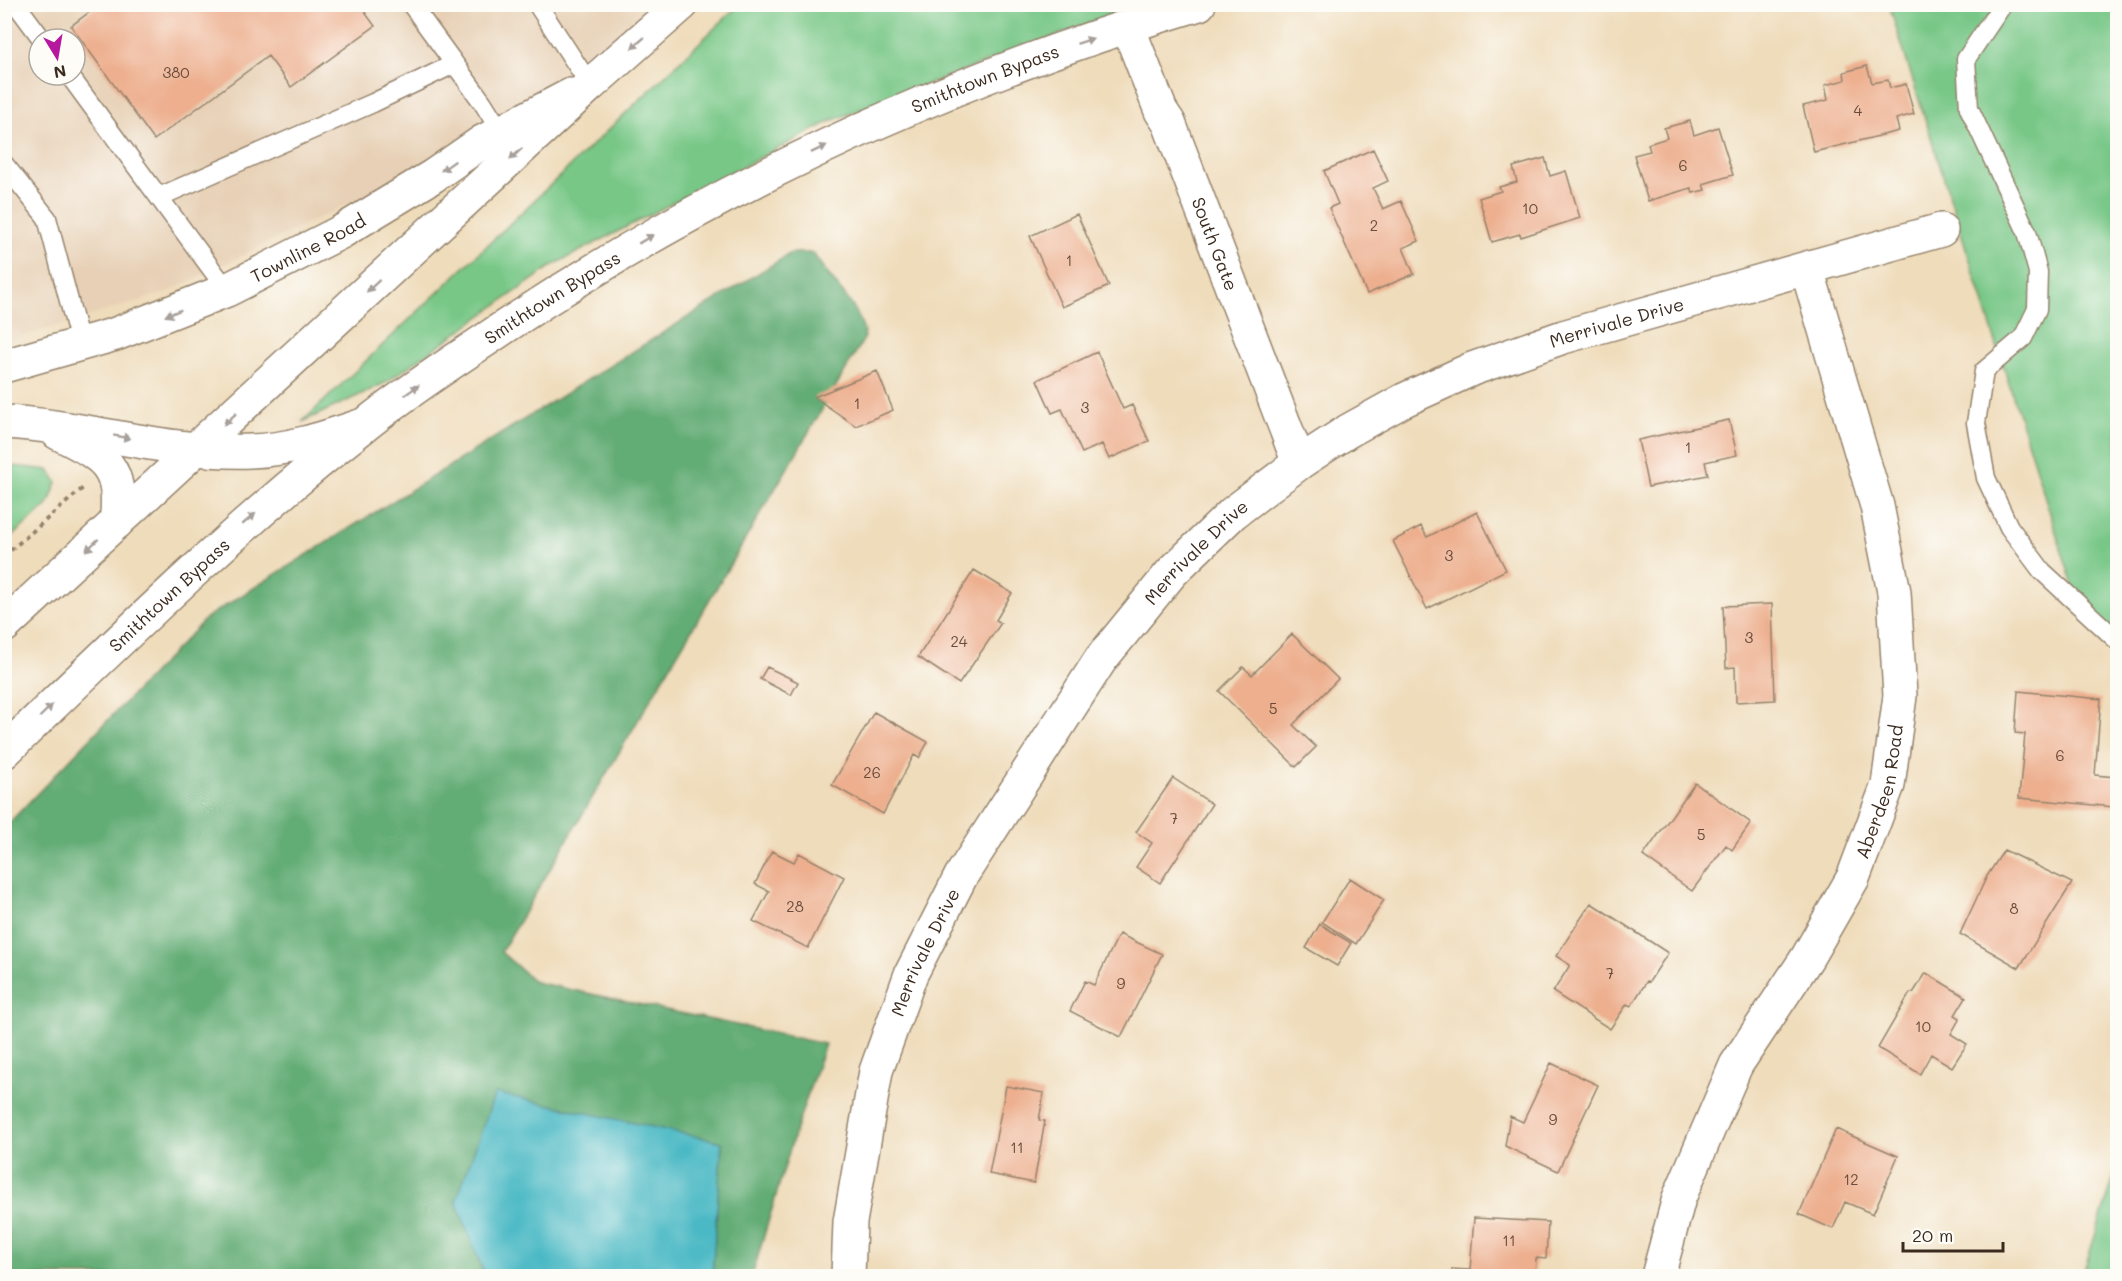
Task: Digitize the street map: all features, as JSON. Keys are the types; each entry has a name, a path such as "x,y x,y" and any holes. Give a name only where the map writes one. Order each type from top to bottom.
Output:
{"main road":[{"path":"4,626 590,85 682,4"},
{"name":"Smithtown Bypass","path":"4,752 238,529 365,425 446,367 587,274 754,181 933,98 1049,53 1199,4"},
{"name":"South Gate","path":"1128,27 1161,111 1169,123 1299,463"},
{"name":"Townline Road","path":"4,366 81,346 148,323 227,290 351,227 501,132 590,85"},
{"name":"Merrivale Drive","path":"848,1276 850,1222 876,1071 911,974 961,876 1101,659 1172,572 1233,513 1299,463 1395,405 1472,369 1563,337 1941,230"},
{"name":"Aberdeen Road","path":"1658,1276 1679,1198 1736,1065 1807,958 1853,879 1888,785 1900,696 1894,592 1877,507 1807,269"},
{"path":"4,422 43,425 198,449 252,452 292,447 365,425"},
{"path":"43,425 83,445 109,468 119,493 116,523"}],"lane":[{"path":"16,4 33,27"},
{"path":"411,4 501,132"},
{"path":"537,4 590,85"},
{"path":"2003,4 1966,59 1969,108 2027,232 2038,272 2037,309 2023,338 1984,370 1976,423 1986,478 2009,527 2042,571 2118,641"},
{"path":"159,197 373,103 454,64"},
{"path":"78,87 227,290"},
{"path":"4,164 46,218 81,346"}],"path":[{"path":"4,556 82,488"}],"shaded area":[{"path":"5,5 662,5 468,145 165,293 5,342"}],"green space":[{"path":"739,5 1138,5 833,120 555,264 385,383 302,422"},
{"path":"1889,5 2117,5 2117,633 2080,608"},
{"path":"791,253 813,253 851,304 862,325 865,337 501,952 535,982 825,1044 795,1132 752,1276 712,1276 722,1142 456,1201 485,1276 5,1276 4,828 207,617"},
{"path":"5,465 49,470 57,482 48,505 5,542"},
{"path":"2117,1168 2117,1276 2082,1276"}],"water":[{"path":"495,1093 722,1142 712,1276 485,1276 456,1201"}],"building":[{"path":"100,4 359,4 375,26 291,87 268,56 154,140 87,48 87,27 71,26"},
{"path":"1867,66 1872,83 1888,80 1890,88 1906,84 1914,114 1896,119 1899,131 1814,152 1803,106 1828,100 1825,85 1845,80 1844,72"},
{"path":"1690,121 1694,135 1718,127 1733,175 1703,184 1705,190 1693,193 1691,188 1648,201 1634,155 1650,151 1648,144 1667,138 1664,128"},
{"path":"1373,149 1388,181 1373,188 1383,209 1401,201 1419,241 1403,248 1414,274 1367,294 1329,208 1338,204 1324,171"},
{"path":"1545,158 1550,176 1566,171 1580,218 1521,237 1520,234 1492,242 1479,198 1501,191 1499,187 1517,182 1513,167"},
{"path":"1077,214 1109,286 1062,307 1030,236"},
{"path":"1097,352 1123,409 1132,405 1149,441 1109,459 1102,444 1082,453 1062,409 1052,413 1037,380"},
{"path":"877,371 893,410 856,426 814,397"},
{"path":"1729,420 1737,455 1705,462 1708,475 1648,487 1638,440"},
{"path":"1477,512 1506,570 1427,609 1393,541 1421,526 1427,537"},
{"path":"974,570 1012,593 996,620 1001,623 959,684 918,657"},
{"path":"1772,604 1775,700 1736,702 1735,667 1726,668 1723,606"},
{"path":"1292,634 1338,679 1293,725 1316,747 1296,767 1219,691 1243,667 1252,675"},
{"path":"767,667 798,682 791,695 760,679"},
{"path":"2018,691 2101,699 2095,775 2116,777 2114,807 2019,798 2025,734 2015,733"},
{"path":"874,712 928,742 919,758 914,755 883,814 832,785"},
{"path":"1173,778 1212,804 1160,883 1136,867 1152,843 1136,832"},
{"path":"1695,783 1751,823 1732,850 1726,845 1692,891 1643,856"},
{"path":"2004,850 2072,883 2019,968 1960,934 1987,876"},
{"path":"772,851 794,862 799,853 844,877 808,948 753,921 769,891 755,884"},
{"path":"1350,878 1384,900 1356,944 1322,922"},
{"path":"1591,903 1668,953 1631,1006 1627,1004 1610,1029 1553,992 1570,965 1556,956"},
{"path":"1320,924 1351,943 1337,966 1306,948"},
{"path":"1119,934 1162,954 1121,1037 1070,1011 1085,981 1094,985"},
{"path":"1926,973 1966,997 1955,1015 1960,1018 1951,1034 1967,1044 1952,1067 1931,1054 1920,1074 1878,1048 1910,993 1913,993"},
{"path":"1551,1063 1598,1085 1558,1171 1505,1146 1510,1116 1523,1122"},
{"path":"1006,1086 1044,1093 1039,1120 1045,1121 1034,1183 989,1174"},
{"path":"1836,1129 1898,1156 1873,1214 1845,1202 1833,1229 1799,1214"},
{"path":"1474,1218 1548,1222 1546,1259 1536,1258 1535,1276 1452,1276 1452,1269 1470,1270"}]}
